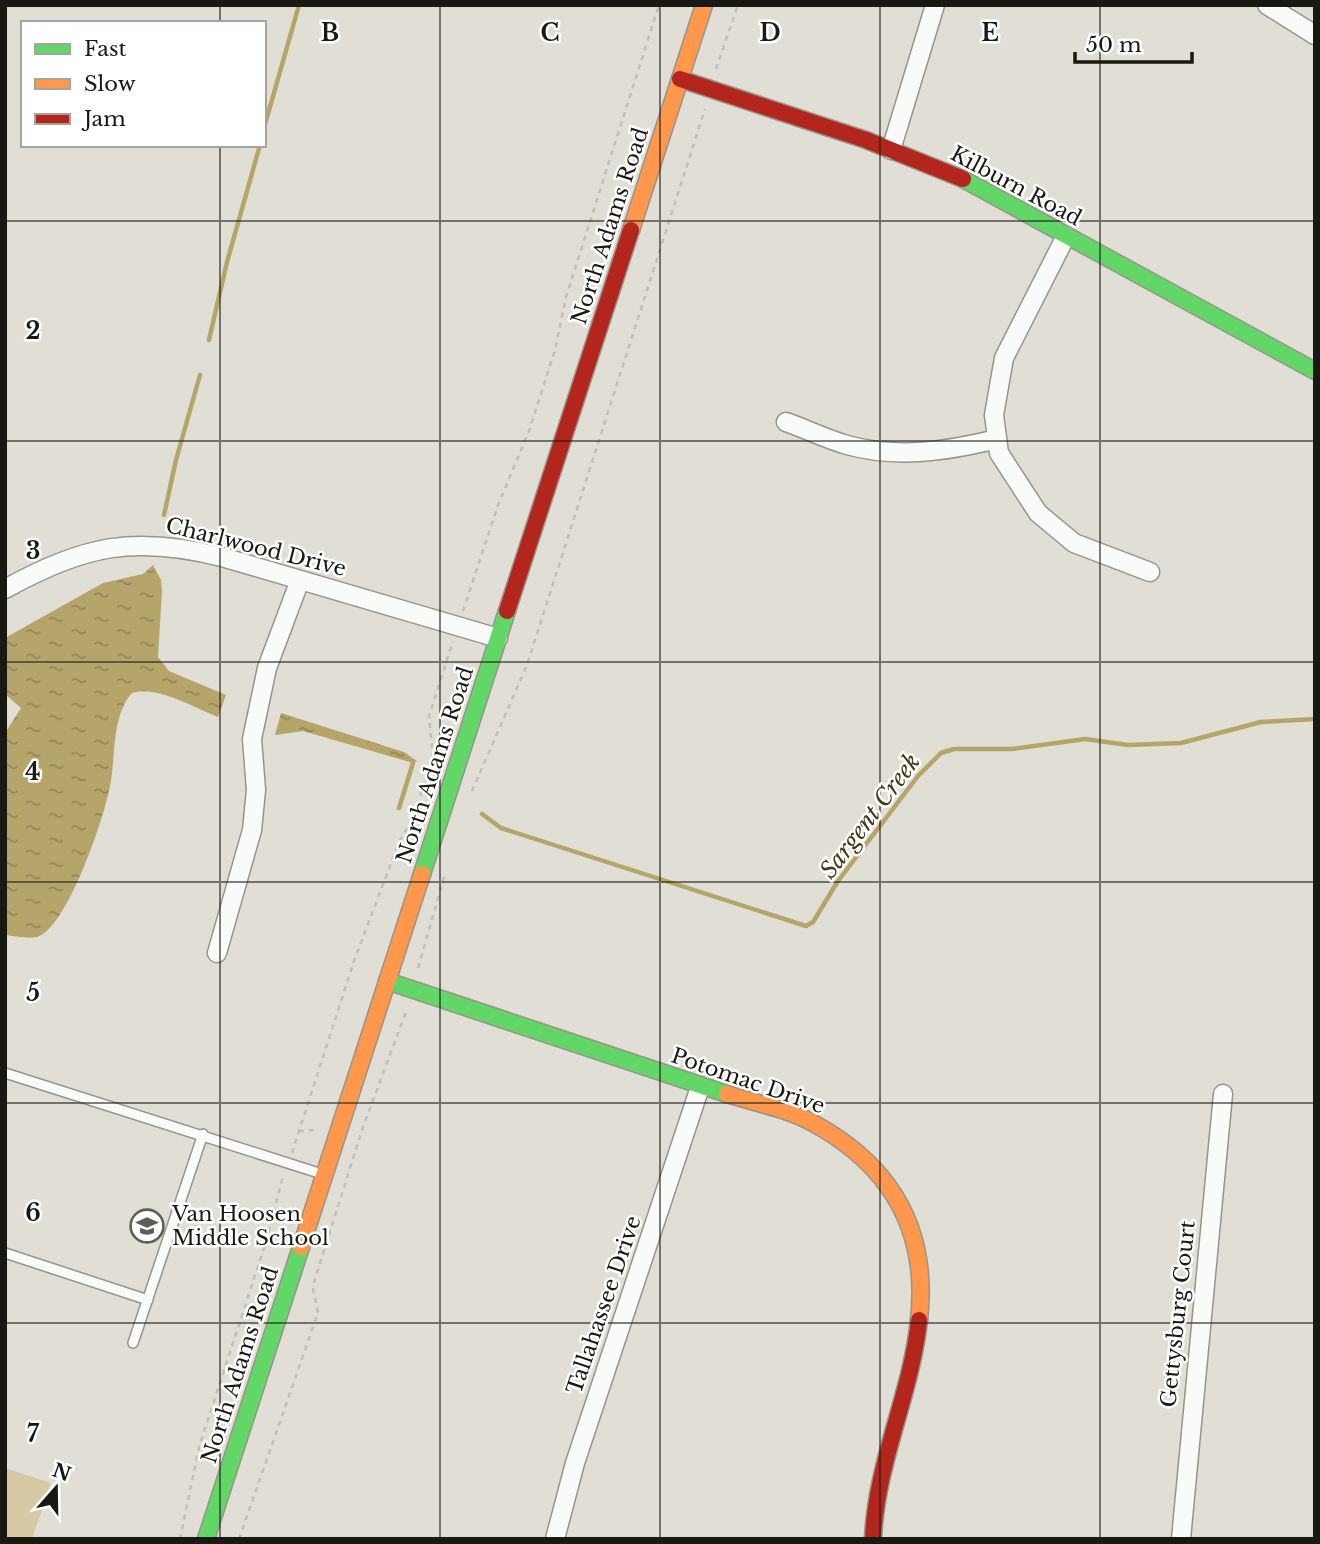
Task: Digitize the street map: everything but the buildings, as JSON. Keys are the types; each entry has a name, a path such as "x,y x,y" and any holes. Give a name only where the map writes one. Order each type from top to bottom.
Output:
{"street":[{"name":"North Adams Road","path":"206,1539 704,5"},
{"path":"891,150 935,5"},
{"path":"1268,5 1315,35"},
{"name":"Kilburn Road","path":"680,79 952,173 1315,371"},
{"path":"1066,236 1004,358 997,385 994,415 999,453 1038,513 1074,543 1150,572"},
{"path":"786,422 847,445 877,451 942,452 997,439"},
{"name":"Charlwood Drive","path":"5,589 66,558 109,548 150,544 182,547 498,638"},
{"path":"217,953 252,830 256,790 252,739 267,668 300,580"},
{"name":"Potomac Drive","path":"387,981 812,1122 839,1138 886,1181 900,1201 919,1239 923,1283 920,1323 877,1490 873,1539"},
{"name":"Tallahassee Drive","path":"555,1539 575,1463 700,1087"},
{"name":"Gettysburg Court","path":"1181,1539 1223,1094"}],"lane":[{"path":"5,1073 203,1134 324,1175"},
{"path":"134,1343 203,1134"},
{"path":"5,1253 148,1300"}],"path":[{"path":"462,613 498,505 529,431 555,350 566,297 659,5"},
{"path":"714,76 738,5"},
{"path":"469,800 527,664 707,102"},
{"path":"294,1146 354,961 399,842 413,818 433,758 429,716 454,636"},
{"path":"418,967 447,868"},
{"path":"239,1539 318,1313 313,1289 315,1279 363,1127 408,1007"},
{"path":"299,1131 316,1130"},
{"path":"180,1539 199,1447 265,1245 283,1177"}],"shaded area":[{"path":"5,1468 51,1483 32,1539 5,1539"}],"water":[{"path":"153,565 161,580 162,591 158,657 169,671 226,695 218,717 164,695 142,691 132,693 125,702 117,725 110,786 101,821 72,893 49,929 37,937 5,935 5,733 21,708 5,694 5,638 103,583 143,574"},
{"path":"281,713 404,752 417,761 413,763 303,731 275,735"}],"waterway":[{"path":"266,121 299,5"},
{"path":"209,340 227,262 259,147"},
{"path":"164,515 200,375"},
{"name":"Sargent Creek","path":"482,814 501,828 806,926 813,922 838,881 918,776 941,753 954,749 1012,749 1085,739 1128,745 1181,743 1261,722 1315,719"},
{"path":"399,808 413,763"}],"traffic: fast":[{"path":"963,179 1315,371"},
{"path":"422,874 507,611"},
{"path":"387,981 727,1094"},
{"path":"206,1539 301,1247"}],"traffic: slow":[{"path":"631,230 704,5"},
{"path":"301,1247 422,874"},
{"path":"727,1094 782,1110 813,1123 841,1140 864,1159 884,1181 911,1230 918,1258 921,1288 919,1320"}],"traffic: jam":[{"path":"680,79 866,140 963,179"},
{"path":"507,611 631,230"},
{"path":"873,1539 880,1483 909,1375 919,1320"}],"place":[{"name":"Van Hoosen Middle School","path":"147,1226"}]}
